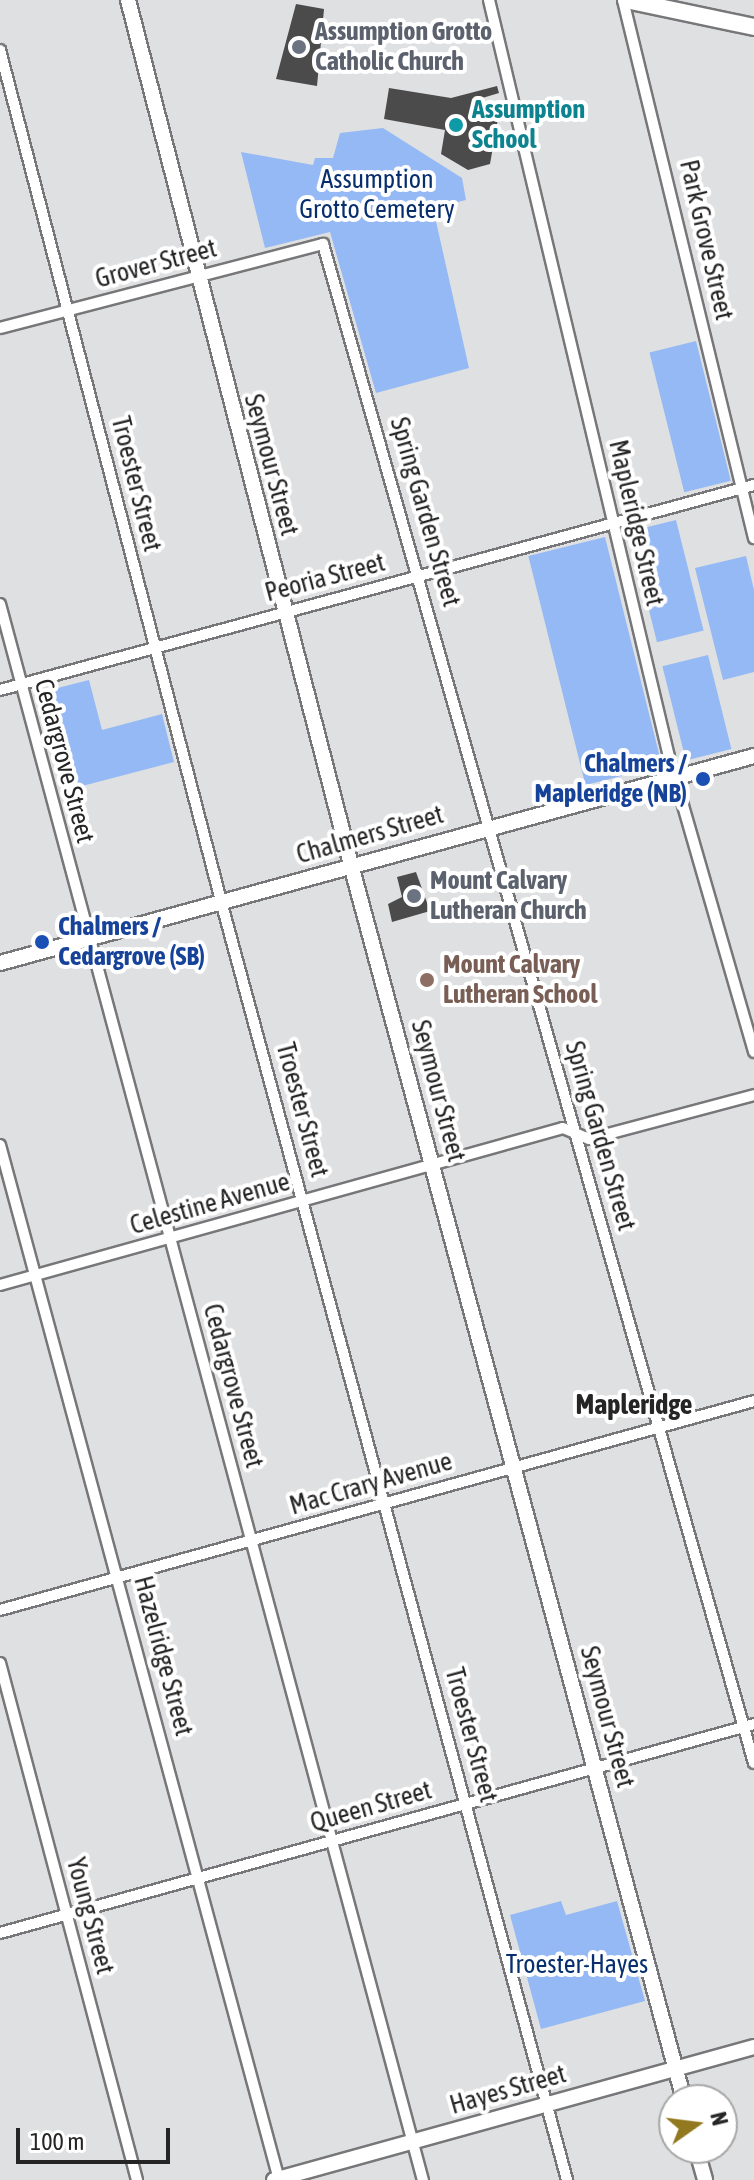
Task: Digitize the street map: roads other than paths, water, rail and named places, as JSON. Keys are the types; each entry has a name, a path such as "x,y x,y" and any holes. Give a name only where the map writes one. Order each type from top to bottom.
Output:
{"main road":[{"path":"625,0 754,27"}],"street":[{"name":"Seymour Street","path":"128,0 284,612 516,1466 680,2084"},
{"name":"Mapleridge Street","path":"489,0 675,777 754,1052"},
{"name":"Park Grove Street","path":"625,0 754,538"},
{"name":"Troester Street","path":"0,50 221,901 387,1502 567,2180"},
{"name":"Grover Street","path":"0,328 323,244"},
{"name":"Spring Garden Street","path":"323,244 659,1426 749,1725 754,1763"},
{"name":"Peoria Street","path":"0,690 754,485"},
{"name":"Cedargrove Street","path":"0,604 423,2180"},
{"name":"Chalmers Street","path":"0,963 754,756"},
{"name":"Celestine Avenue","path":"0,1285 563,1128 589,1139 754,1095"},
{"name":"Hazelridge Street","path":"0,1145 119,1577 277,2180"},
{"name":"Mac Crary Avenue","path":"0,1610 754,1401"},
{"name":"Young Street","path":"0,1663 137,2180"},
{"name":"Queen Street","path":"0,1933 749,1725"},
{"name":"Hayes Street","path":"277,2180 754,2047"}],"place":[{"name":"Assumption Grotto Catholic Church","path":"299,47"},
{"name":"Assumption School","path":"456,125"},
{"name":"Chalmers / Mapleridge (NB)","path":"703,779"},
{"name":"Mount Calvary Lutheran Church","path":"414,896"},
{"name":"Chalmers / Cedargrove (SB)","path":"42,942"},
{"name":"Mount Calvary Lutheran School","path":"427,980"}],"district":[{"name":"Mapleridge","path":"634,1404"}],"park label":[{"name":"Assumption Grotto Cemetery","path":"377,195"},
{"name":"Troester-Hayes","path":"577,1965"}]}
